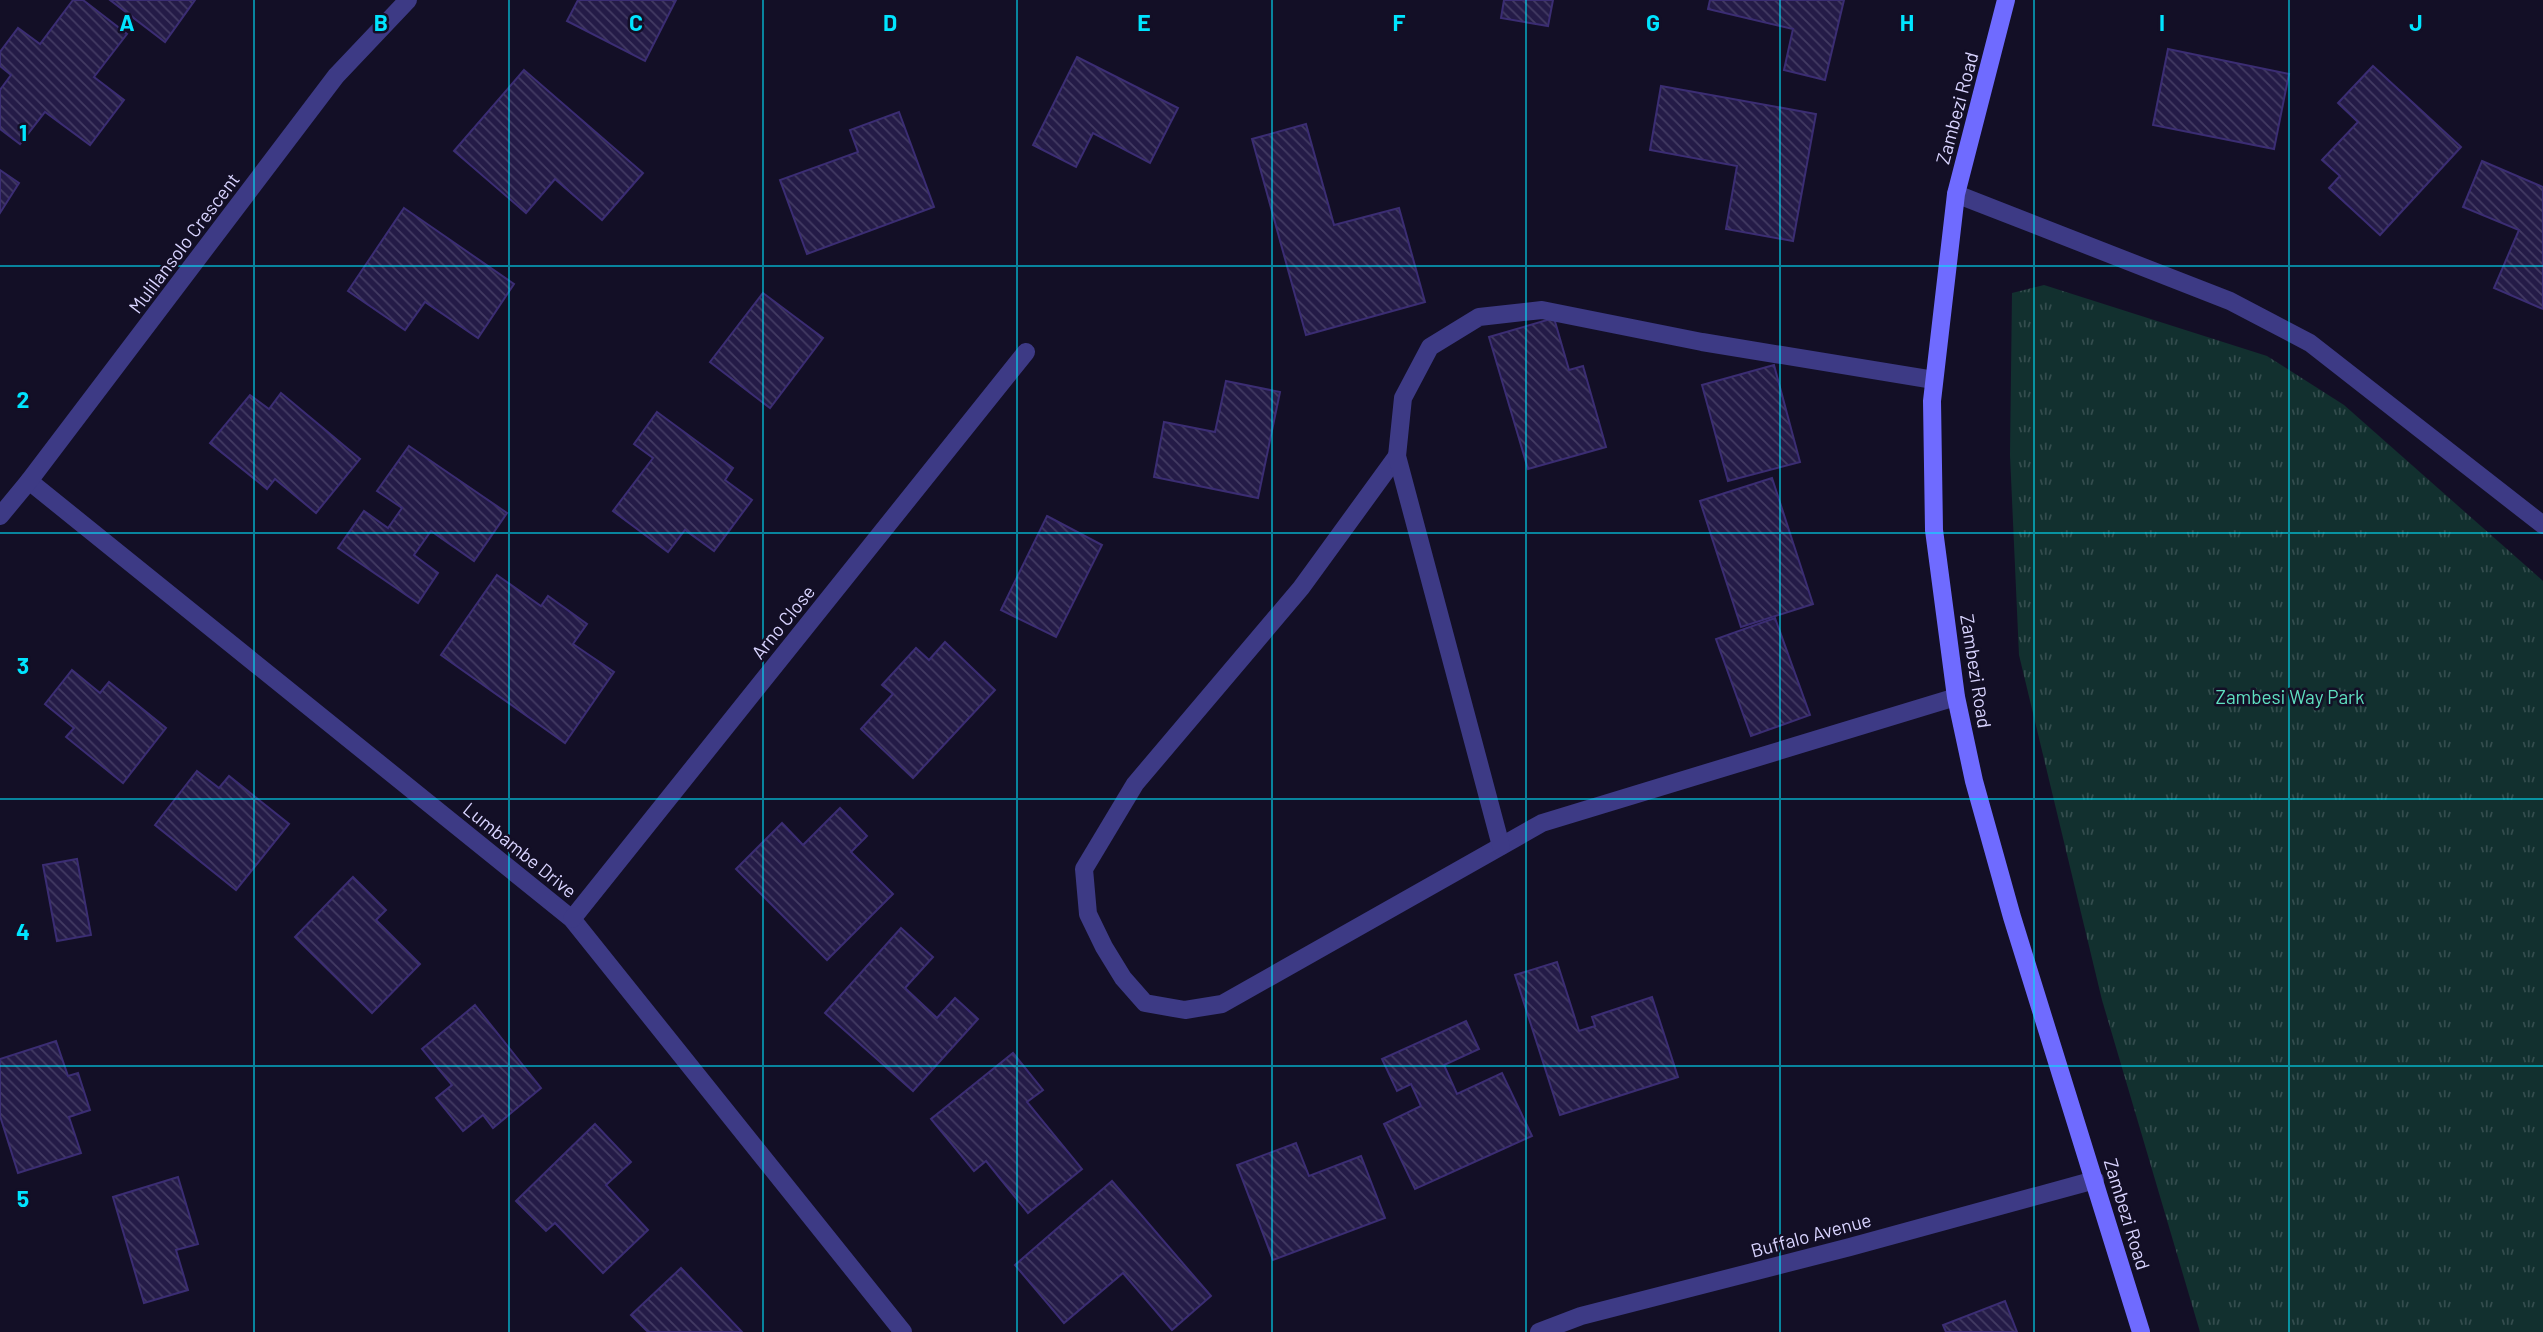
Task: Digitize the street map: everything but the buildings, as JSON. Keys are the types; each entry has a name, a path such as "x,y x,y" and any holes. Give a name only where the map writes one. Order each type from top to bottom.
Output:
{"main road":[{"name":"Zambezi Road","path":"2006,0 1956,194 1932,401 1934,530 1956,697 1974,781 2012,917 2141,1332"}],"street":[{"name":"Mulilansolo Crescent","path":"0,516 336,76 408,0"},
{"path":"1956,194 2231,301 2310,343 2543,525"},
{"path":"1500,846 1397,456 1403,398 1430,347 1479,317 1542,310 1702,341 1934,380"},
{"name":"Arno Close","path":"572,919 1026,352"},
{"path":"1397,456 1301,588 1135,784 1084,869 1088,914 1123,978 1146,1003 1185,1010 1222,1004 1542,823 1956,697"},
{"name":"Lumbambe Drive","path":"29,481 572,919 903,1332"},
{"name":"Buffalo Avenue","path":"1539,1332 1581,1316 1850,1247 2095,1180"}],"green space":[{"name":"Zambesi Way Park","path":"2044,285 2267,356 2344,405 2543,581 2543,1332 2200,1332 2102,1000 2019,655 2010,455 2012,293"}]}
